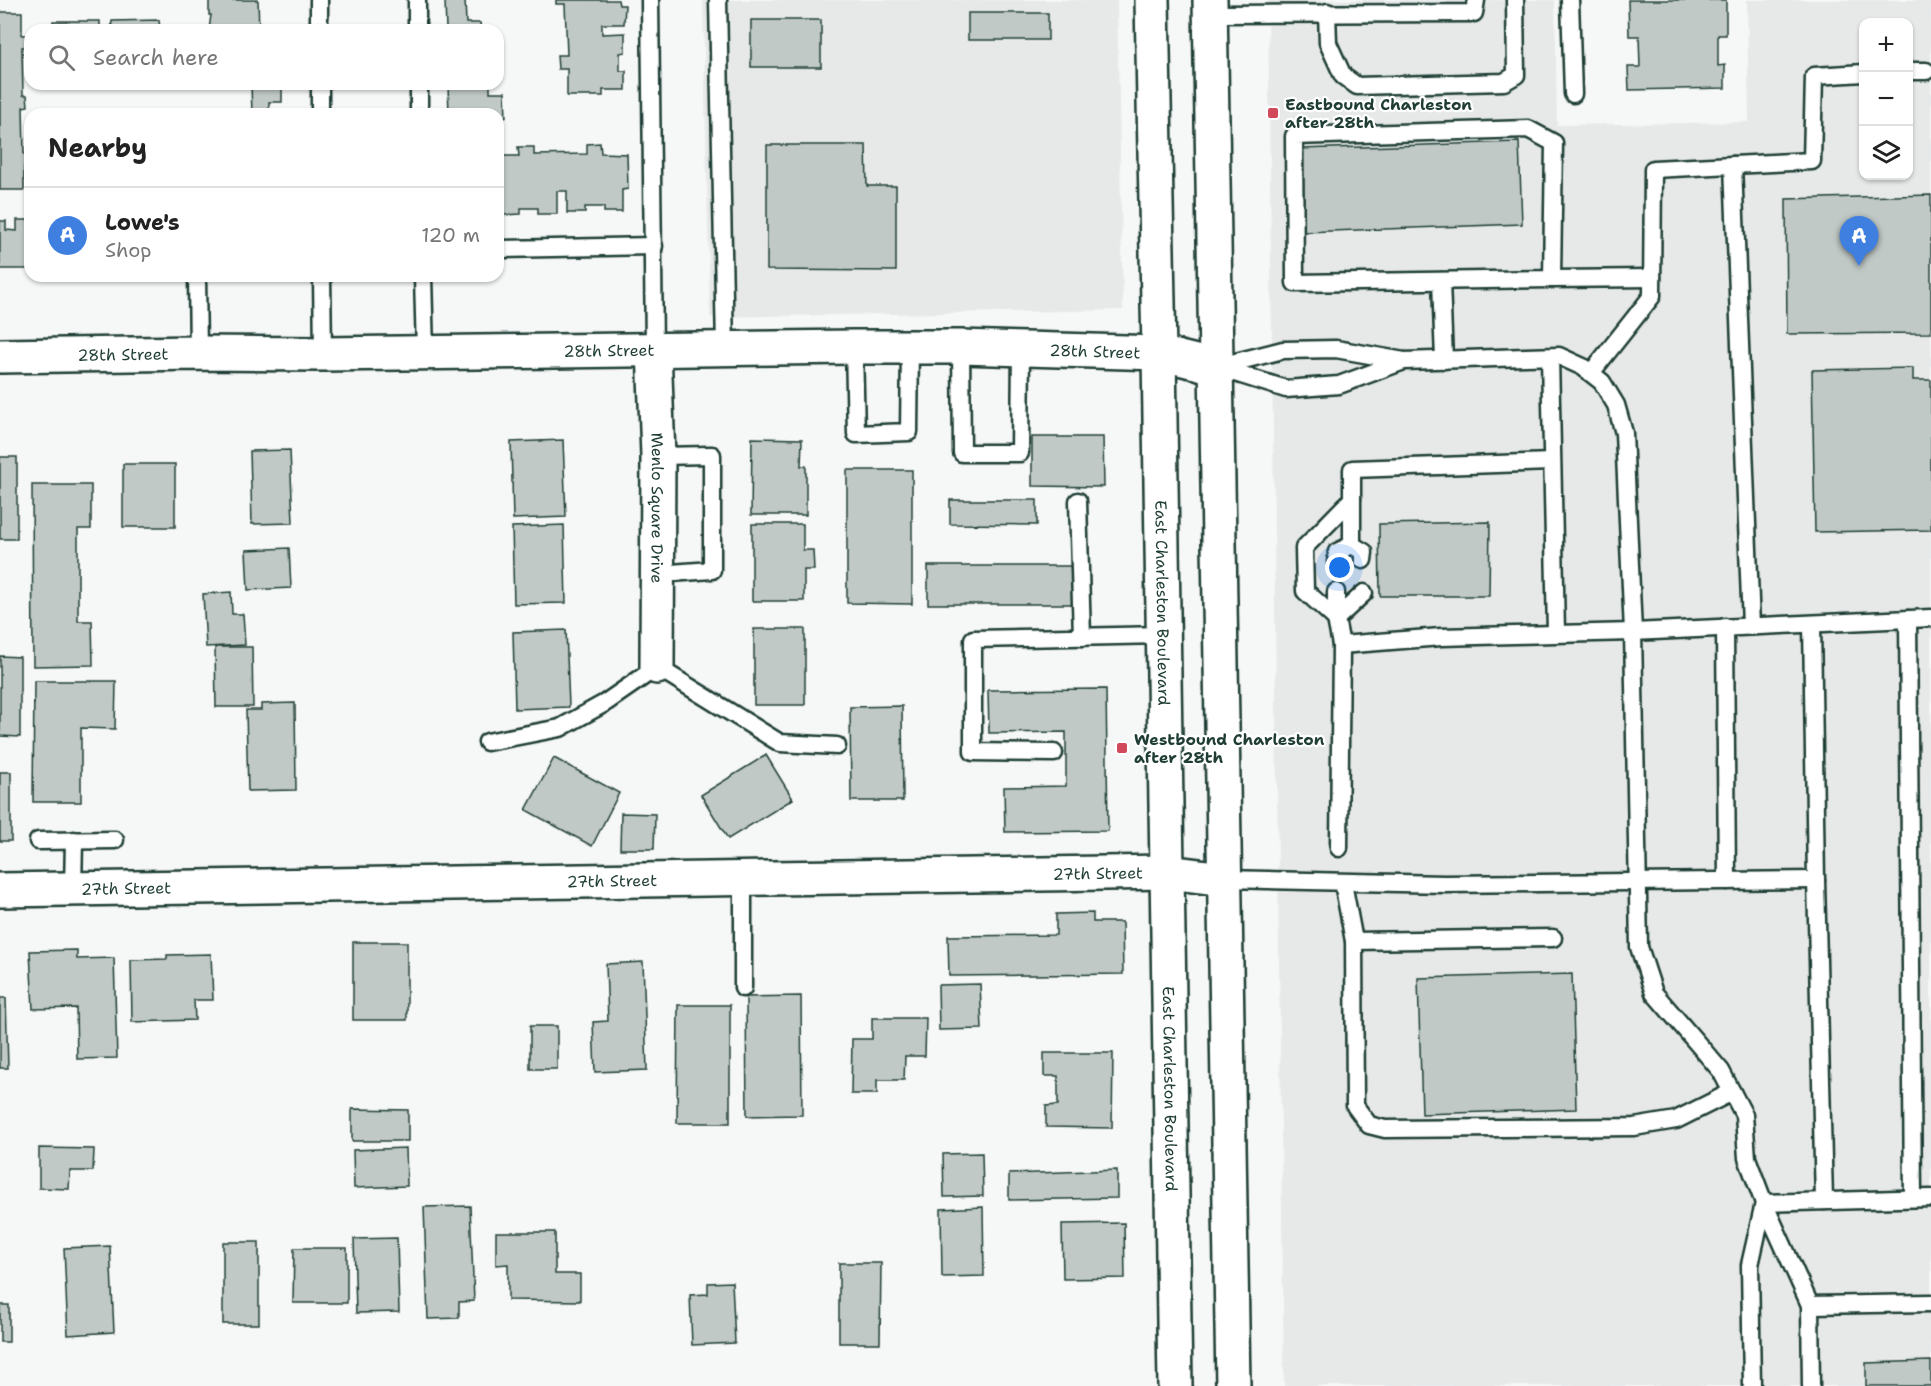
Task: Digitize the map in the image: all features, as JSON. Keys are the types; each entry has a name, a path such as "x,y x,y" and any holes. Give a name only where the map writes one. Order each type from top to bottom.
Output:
{"street":[{"name":"East Charleston Boulevard","path":"1152,0 1175,1386"},
{"path":"1210,7 1233,1386"},
{"name":"28th Street","path":"0,356 961,347 1159,353 1216,367"},
{"name":"Menlo Square Drive","path":"654,349 658,456 657,667"},
{"name":"27th Street","path":"0,890 1168,872 1224,879"}],"lane":[{"path":"319,0 319,24"},
{"path":"417,0 417,24"},
{"path":"650,0 654,349"},
{"path":"718,0 725,350"},
{"path":"1210,7 1282,6 1327,12 1474,13 1476,0"},
{"path":"1327,12 1328,43 1342,76 1357,86 1504,82 1516,75 1515,0"},
{"path":"1570,0 1572,93"},
{"path":"1913,71 1926,71"},
{"path":"1591,373 1652,296 1653,169 1812,161 1814,76 1859,74"},
{"path":"320,90 320,108"},
{"path":"419,90 419,108"},
{"path":"1552,279 1554,143 1528,129 1294,136 1295,283 1652,278"},
{"path":"1733,165 1751,626"},
{"path":"504,249 654,246"},
{"path":"1441,281 1444,360"},
{"path":"197,282 198,353"},
{"path":"322,282 323,354"},
{"path":"423,282 425,353"},
{"path":"854,347 856,434 909,432 910,347"},
{"path":"961,347 962,453 1020,453 1021,348"},
{"path":"1216,367 1283,350 1336,349 1404,361 1559,356 1583,367 1602,382 1616,405 1624,433 1633,632 1639,947 1654,993 1721,1071 1744,1115 1747,1158 1764,1203 1810,1305 1811,1386"},
{"path":"1550,357 1556,632"},
{"path":"1216,367 1286,389 1339,385 1404,361"},
{"path":"657,574 712,570 712,455 658,456"},
{"path":"1352,546 1352,469 1551,462"},
{"path":"1336,619 1305,591 1304,548 1352,499"},
{"path":"1078,501 1082,637"},
{"path":"1336,562 1337,552 1352,546 1364,552 1363,560"},
{"path":"1336,592 1336,619 1341,645 1339,848"},
{"path":"1336,619 1364,593"},
{"path":"1341,645 1441,637 1556,632 1633,632 1931,618"},
{"path":"1908,619 1913,1198"},
{"path":"1812,624 1824,1201"},
{"path":"1725,627 1727,881"},
{"path":"1054,753 973,752 973,639 1164,635"},
{"path":"487,742 560,728 605,704 657,667 780,743 837,746"},
{"path":"73,888 74,840"},
{"path":"38,841 115,840"},
{"path":"743,878 743,988"},
{"path":"1224,879 1343,883 1637,883 1816,880"},
{"path":"1343,883 1354,941 1354,1106 1369,1125 1385,1129 1634,1127 1676,1120 1732,1092"},
{"path":"1354,941 1553,938"},
{"path":"1764,1203 1931,1198"},
{"path":"1752,1386 1750,1265 1764,1203"},
{"path":"1810,1305 1931,1303"}],"shaded area":[{"path":"703,0 1117,0 1123,310 710,317"},
{"path":"1268,0 1555,0 1557,125 1749,122 1747,0 1931,0 1931,1386 1284,1386"}],"building":[{"path":"209,0 258,0 259,24 210,24 211,15 209,15"},
{"path":"445,0 465,0 466,23 480,24 446,24"},
{"path":"556,0 618,0 619,5 625,5 624,24 602,24 602,34 625,33 625,52 620,53 620,71 626,71 626,90 603,90 603,96 567,96 567,69 558,69 557,55 567,55 565,4 556,4"},
{"path":"1628,0 1726,0 1726,35 1718,35 1718,66 1725,65 1725,88 1629,90 1628,67 1640,67 1639,36 1629,36"},
{"path":"0,12 22,12 23,95 27,95 28,106 23,107 24,190 0,190"},
{"path":"968,13 1048,13 1048,40 968,40"},
{"path":"159,20 159,24 112,24 112,21"},
{"path":"751,20 821,20 821,67 751,67"},
{"path":"53,21 100,21 100,24 53,24"},
{"path":"251,90 282,90 282,102 269,102 269,108 252,108"},
{"path":"448,90 505,92 506,117 504,117 504,108 449,108"},
{"path":"1519,142 1522,224 1303,232 1300,149"},
{"path":"600,143 601,153 627,154 628,189 622,190 622,212 604,212 604,207 585,207 585,213 567,213 567,191 557,191 557,214 538,214 538,208 521,208 521,214 504,215 504,156 519,156 518,147 534,147 534,155 587,154 587,144"},
{"path":"767,145 866,145 867,186 896,186 896,271 767,270"},
{"path":"1931,195 1931,333 1787,334 1786,199"},
{"path":"17,220 24,220 24,269 0,269 0,221 6,221 6,230 17,231"},
{"path":"1913,368 1913,380 1931,380 1931,530 1815,532 1812,370"},
{"path":"1032,437 1103,437 1104,487 1032,486"},
{"path":"752,438 802,439 801,466 806,466 806,515 751,515"},
{"path":"563,440 566,517 513,519 511,442"},
{"path":"290,450 293,523 252,524 250,451"},
{"path":"0,457 17,457 17,539 0,539"},
{"path":"123,464 175,464 175,527 123,527"},
{"path":"847,470 912,470 912,604 847,603"},
{"path":"32,485 91,485 91,529 78,529 78,621 92,621 93,665 33,666"},
{"path":"950,500 1037,500 1037,525 950,524"},
{"path":"1490,522 1489,596 1380,596 1379,524"},
{"path":"752,524 803,524 803,550 813,550 814,570 804,570 804,601 752,601"},
{"path":"564,525 566,603 514,604 512,527"},
{"path":"289,548 291,588 248,590 246,550"},
{"path":"928,566 1075,566 1075,604 928,604"},
{"path":"231,592 232,614 243,614 245,645 206,647 203,594"},
{"path":"754,629 805,629 805,705 754,705"},
{"path":"566,630 569,707 515,709 513,632"},
{"path":"215,647 252,647 253,707 216,707"},
{"path":"0,656 20,657 20,737 0,736"},
{"path":"34,681 116,681 115,729 81,728 81,802 33,802"},
{"path":"1106,689 1108,831 1005,832 1004,787 1066,786 1066,732 989,733 988,690"},
{"path":"295,703 296,790 248,791 246,710 261,710 261,704"},
{"path":"902,706 903,801 851,801 850,707"},
{"path":"766,755 793,799 728,839 701,795"},
{"path":"554,758 619,793 592,846 526,810"},
{"path":"0,772 11,772 11,841 0,841"},
{"path":"621,813 655,814 654,849 620,849"},
{"path":"1093,913 1093,922 1122,922 1123,974 949,976 948,936 1056,935 1056,914"},
{"path":"353,942 407,942 407,1020 353,1020"},
{"path":"77,950 77,959 114,958 117,1058 77,1059 76,1008 33,1009 30,951"},
{"path":"211,954 213,1000 194,1000 195,1020 132,1022 131,960 167,959 167,955"},
{"path":"643,962 647,1070 595,1072 593,1022 608,1021 606,964"},
{"path":"1572,974 1576,1109 1422,1114 1418,978"},
{"path":"980,984 982,1029 939,1030 938,985"},
{"path":"801,996 802,1115 747,1116 746,997"},
{"path":"0,998 6,998 8,1068 0,1068"},
{"path":"678,1005 730,1005 730,1123 677,1123"},
{"path":"872,1018 926,1018 925,1056 905,1056 904,1080 877,1080 877,1094 851,1094 852,1039 872,1039"},
{"path":"530,1026 557,1026 557,1069 530,1069"},
{"path":"1044,1053 1113,1053 1112,1128 1046,1127 1046,1106 1058,1105 1058,1076 1044,1076"},
{"path":"352,1109 408,1110 408,1141 352,1141"},
{"path":"39,1148 94,1149 93,1171 70,1171 69,1189 39,1188"},
{"path":"406,1148 407,1186 354,1188 353,1150"},
{"path":"982,1153 983,1196 944,1197 943,1154"},
{"path":"1117,1170 1117,1198 1009,1200 1009,1174"},
{"path":"470,1206 474,1301 459,1302 459,1318 428,1319 424,1207"},
{"path":"983,1207 984,1276 942,1277 941,1209"},
{"path":"1124,1223 1125,1278 1063,1279 1062,1224"},
{"path":"496,1232 555,1232 555,1274 580,1274 580,1301 508,1300 508,1264 496,1265"},
{"path":"397,1238 399,1312 356,1313 354,1239"},
{"path":"223,1242 259,1242 259,1324 223,1324"},
{"path":"110,1246 114,1332 68,1335 64,1248"},
{"path":"294,1248 347,1248 347,1303 293,1303"},
{"path":"839,1263 881,1263 880,1343 839,1343"},
{"path":"732,1282 735,1343 692,1345 690,1295 708,1294 708,1283"},
{"path":"0,1305 9,1305 9,1342 0,1342"},
{"path":"1931,1361 1931,1386 1866,1386 1866,1363"}],"place":[{"name":"Eastbound Charleston after 28th","path":"1273,113"},
{"name":"Lowe's","path":"1859,266"},
{"name":"Westbound Charleston after 28th","path":"1122,748"}]}
